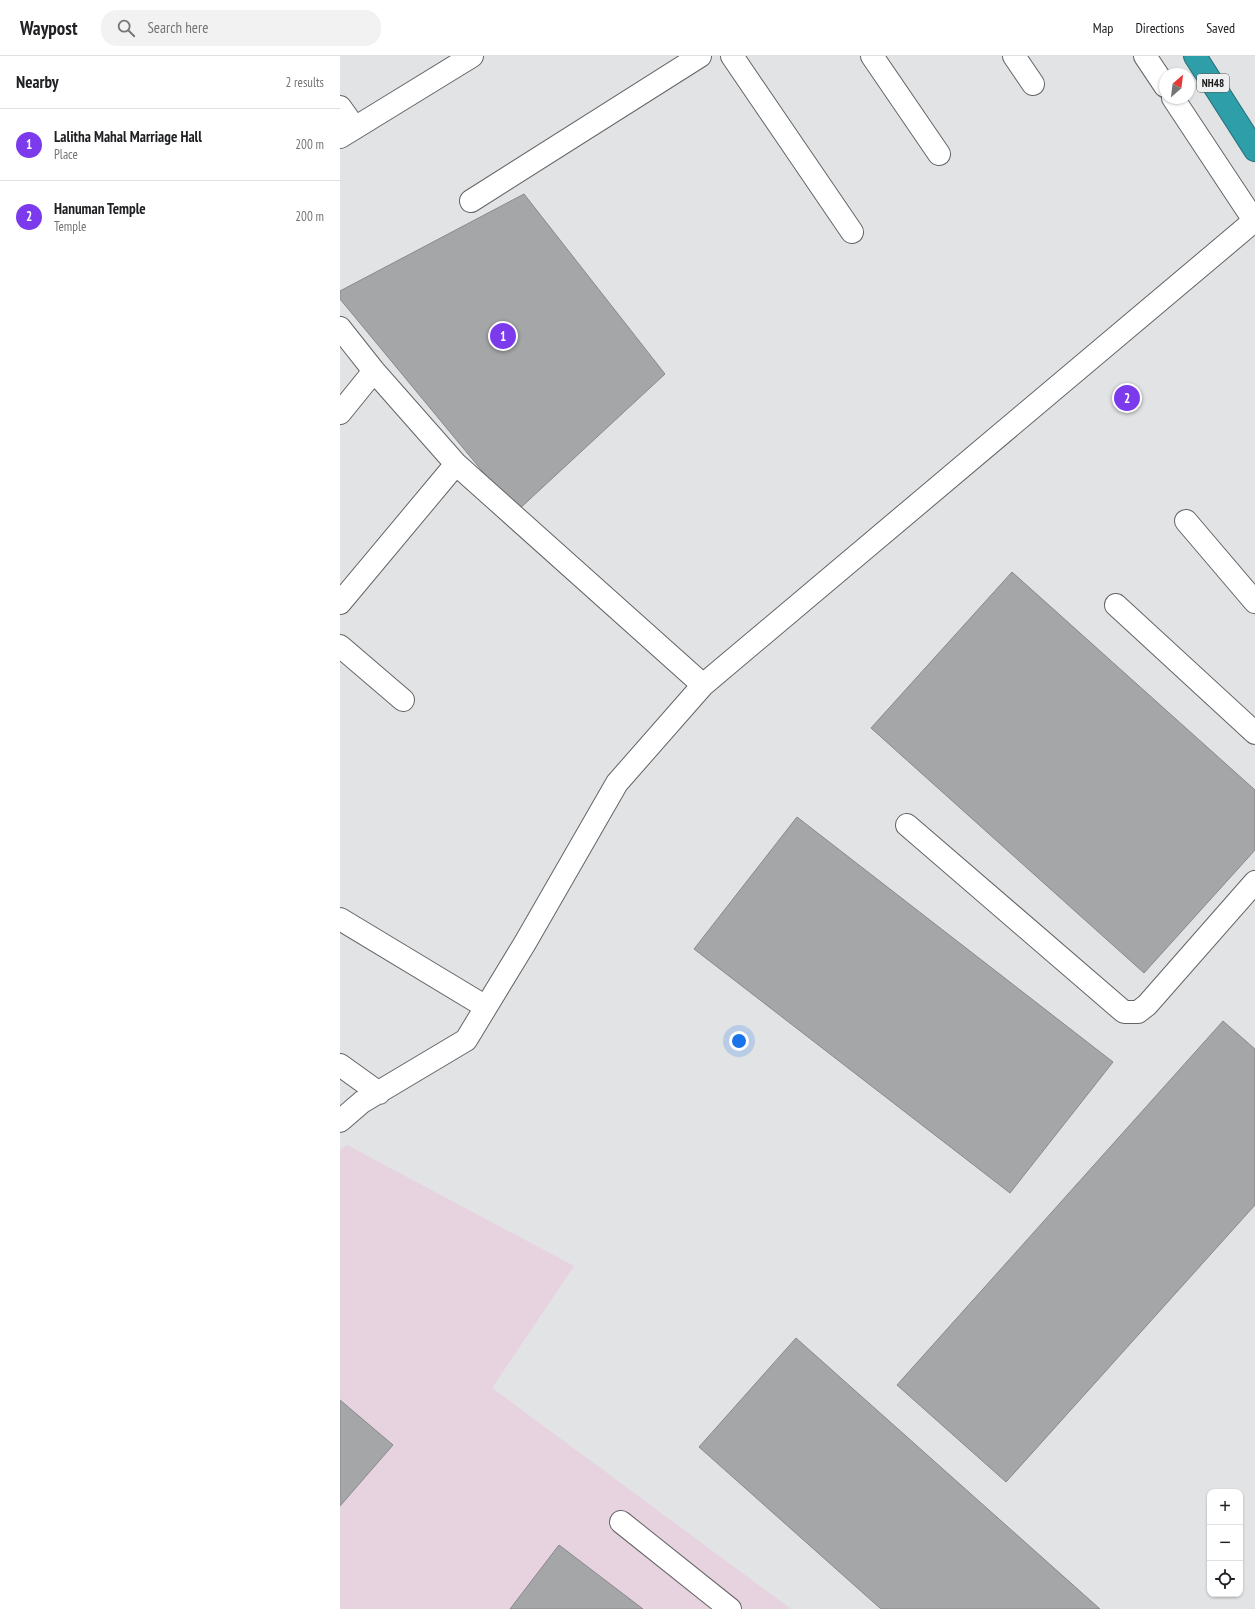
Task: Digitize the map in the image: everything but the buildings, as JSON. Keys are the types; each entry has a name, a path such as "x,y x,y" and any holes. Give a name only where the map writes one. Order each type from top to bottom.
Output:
{"highway":[{"name":"NH48","path":"1196,56 1255,150"}],"street":[{"path":"471,202 700,56"},
{"path":"732,56 852,232"},
{"path":"872,56 939,154"},
{"path":"1014,56 1033,84"},
{"path":"1145,56 1159,77"},
{"path":"340,107 347,132 460,59"},
{"path":"340,1121 362,1102 466,1040 617,783 703,685 1255,222 1177,104"},
{"path":"340,328 374,371 456,464 703,685"},
{"path":"340,413 374,371"},
{"path":"340,603 456,464"},
{"path":"1186,521 1255,602"},
{"path":"1116,605 1255,733"},
{"path":"340,646 403,700"},
{"path":"907,825 1124,1012 1138,1012 1147,1005 1255,882"},
{"path":"340,919 486,1007"},
{"path":"340,1065 379,1093"},
{"path":"621,1522 730,1609"}],"shaded area":[{"path":"347,1145 574,1266 492,1388 791,1609 340,1609 340,1150"}],"place":[{"name":"Lalitha Mahal Marriage Hall","path":"503,336"},
{"name":"Hanuman Temple","path":"1127,398"}]}
